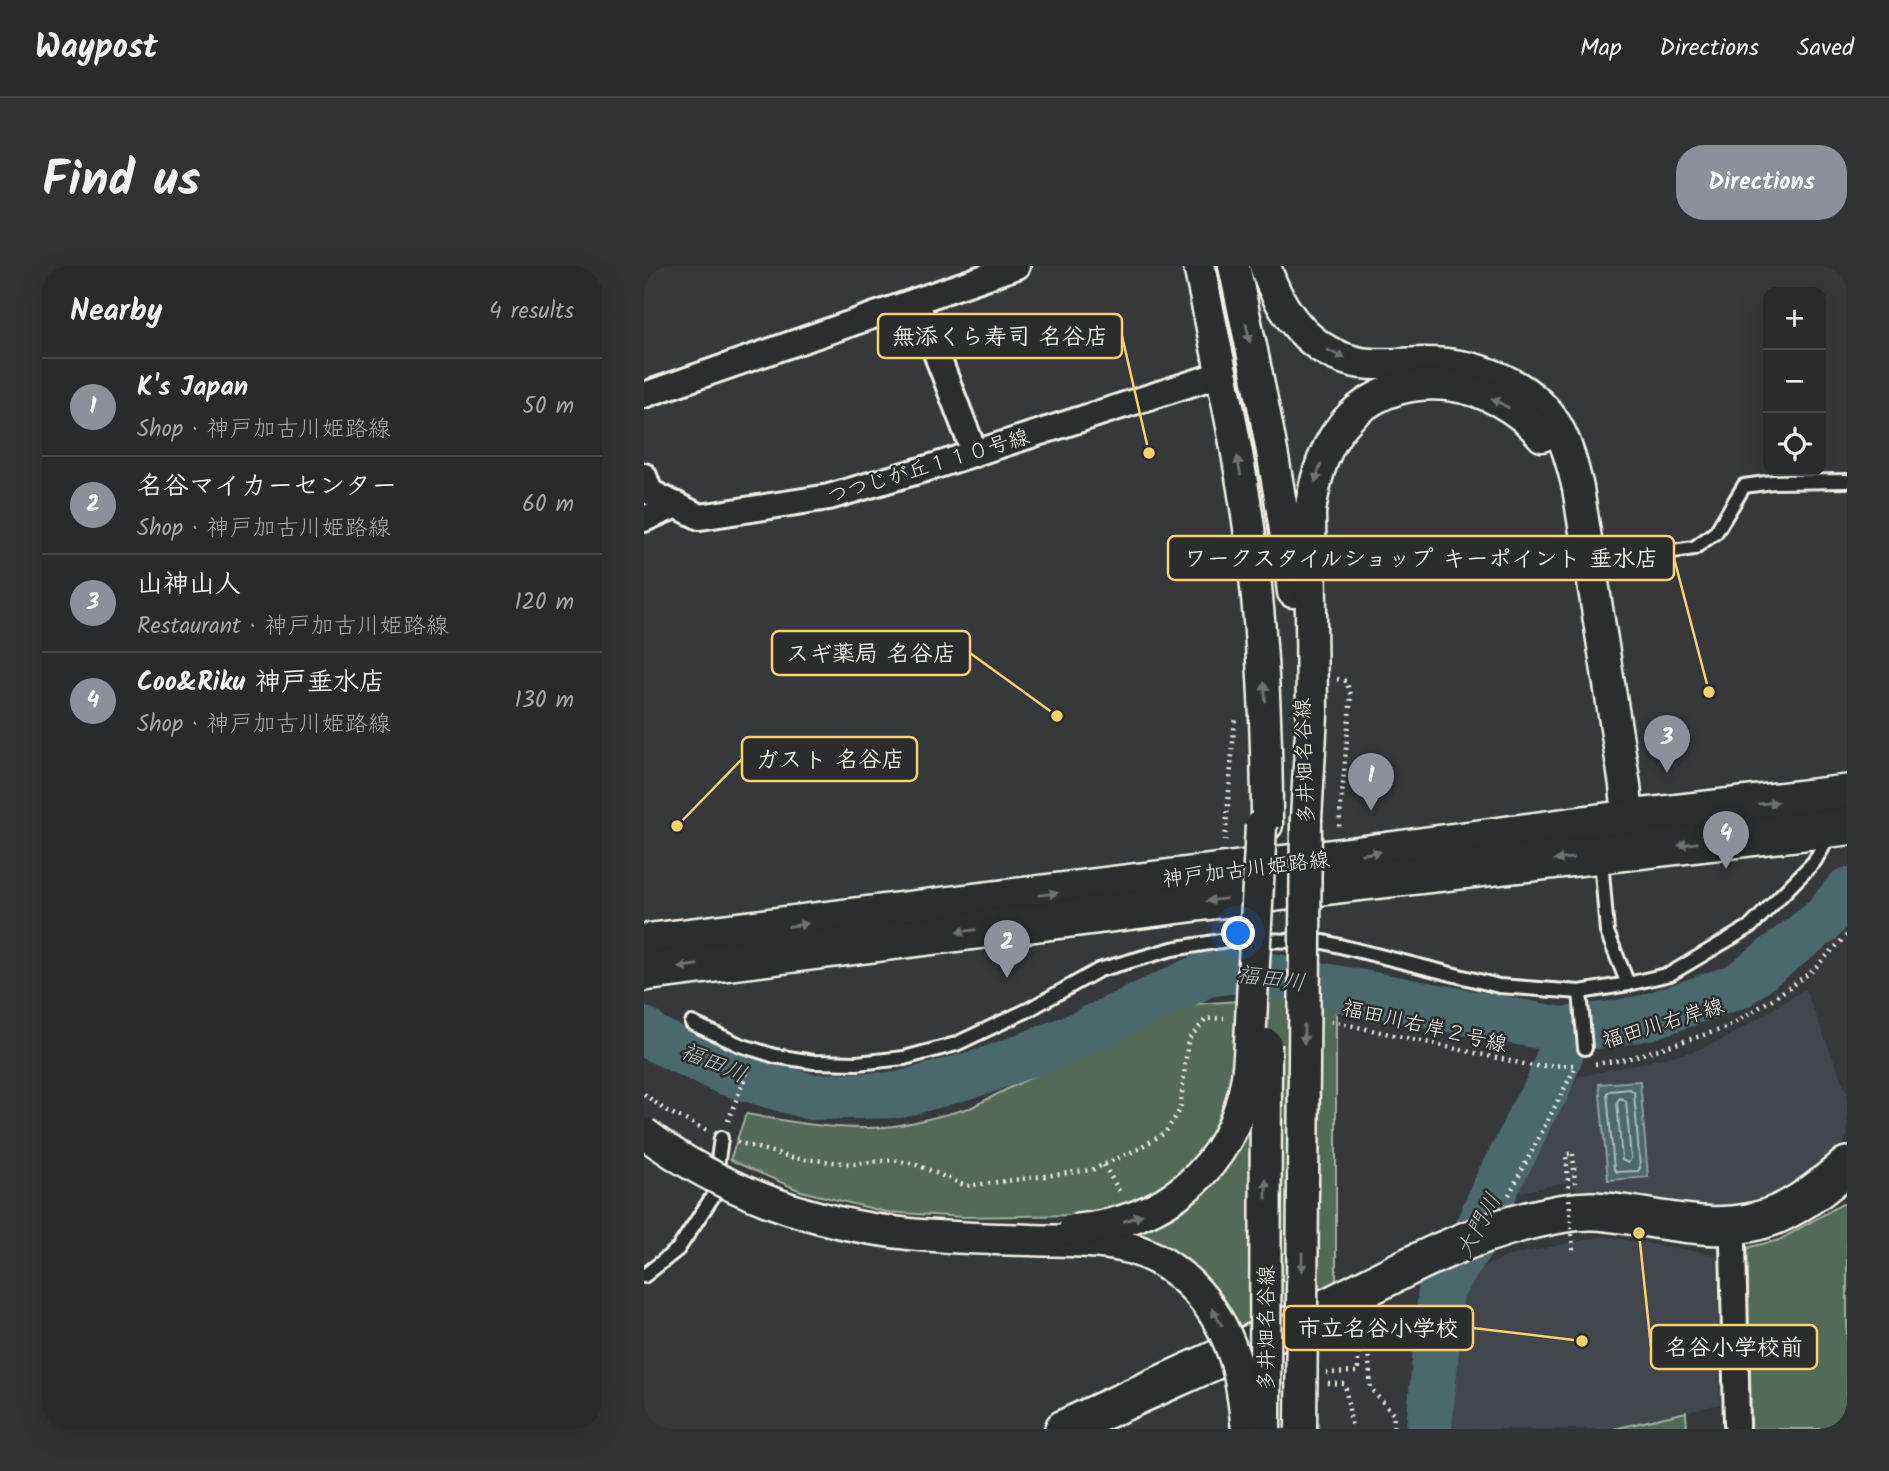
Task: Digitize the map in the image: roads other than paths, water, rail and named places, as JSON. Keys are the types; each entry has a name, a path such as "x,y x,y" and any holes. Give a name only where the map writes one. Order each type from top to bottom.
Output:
{"main road":[{"name":"神戸加古川姫路線","path":"644,943 732,947 1326,886 1843,809"},
{"name":"神戸加古川姫路線","path":"644,972 732,947"},
{"path":"1064,1429 1243,1349 1446,1249 1494,1220 1594,1211 1700,1226 1730,1226 1755,1222 1778,1214 1807,1197 1847,1166"}],"street":[{"path":"644,395 1017,266"},
{"name":"多井畑名谷線","path":"1199,266 1222,374 1251,542 1261,634 1267,760 1264,826 1265,1429"},
{"name":"多井畑名谷線","path":"1234,266 1287,542 1304,717 1306,819 1301,1429"},
{"path":"1265,266 1286,313 1301,332 1320,347 1341,358 1362,363 1451,364 1478,369 1523,391 1544,409 1559,430 1571,457 1625,785 1620,842"},
{"path":"916,301 975,454"},
{"name":"つつじが丘１１０号線","path":"644,475 650,492 700,517 830,497 975,454 1222,374"},
{"path":"1306,819 1312,702 1310,512 1314,483 1323,458 1350,416 1393,389 1417,385 1444,384 1470,389 1496,399 1520,414 1540,433 1566,476 1589,563"},
{"path":"644,519 677,505"},
{"path":"969,1238 1096,1228 1127,1221 1157,1209 1182,1193 1220,1150 1237,1114 1247,1078 1264,826"},
{"path":"644,1133 702,1172 747,1193 849,1225 908,1234 1118,1245 1145,1254 1169,1267 1191,1284 1210,1305 1224,1329 1235,1358 1247,1429"},
{"path":"1730,1226 1733,1244 1737,1425"}],"lane":[{"path":"1589,563 1694,548 1716,532 1744,486 1773,482 1847,481"},
{"path":"692,1023 740,1045 775,1056 814,1062 857,1063 904,1058 956,1044 1028,1010 1099,970 1172,949 1233,939 1324,942 1499,986 1580,992 1628,984 1670,974 1751,926 1814,862 1843,809"},
{"path":"1620,842 1607,932 1628,984"},
{"name":"福田川右岸線","path":"1580,992 1586,1048"},
{"path":"644,1276 678,1249 713,1196 721,1138"}],"water":[{"path":"1640,1081 1648,1177 1608,1180 1599,1084"}],"waterway":[{"name":"福田川","path":"644,1030 651,1037 725,1072 811,1097 899,1095 985,1071 1071,1038 1207,974 1238,970 1562,1030 1648,1017 1738,986 1821,922 1847,891"},
{"name":"大門川","path":"1429,1429 1441,1290 1471,1243 1531,1115 1547,1089 1561,1052 1562,1030"}],"place":[{"name":"無添くら寿司 名谷店","path":"1149,453"},
{"name":"ワークスタイルショップ キーポイント 垂水店","path":"1709,692"},
{"name":"スギ薬局 名谷店","path":"1057,716"},
{"name":"山神山人","path":"1667,773"},
{"name":"K's Japan","path":"1371,811"},
{"name":"ガスト 名谷店","path":"677,826"},
{"name":"Coo&Riku 神戸垂水店","path":"1726,869"},
{"name":"名谷マイカーセンター","path":"1007,978"},
{"name":"名谷小学校前","path":"1639,1233"},
{"name":"市立名谷小学校","path":"1582,1341"}]}
